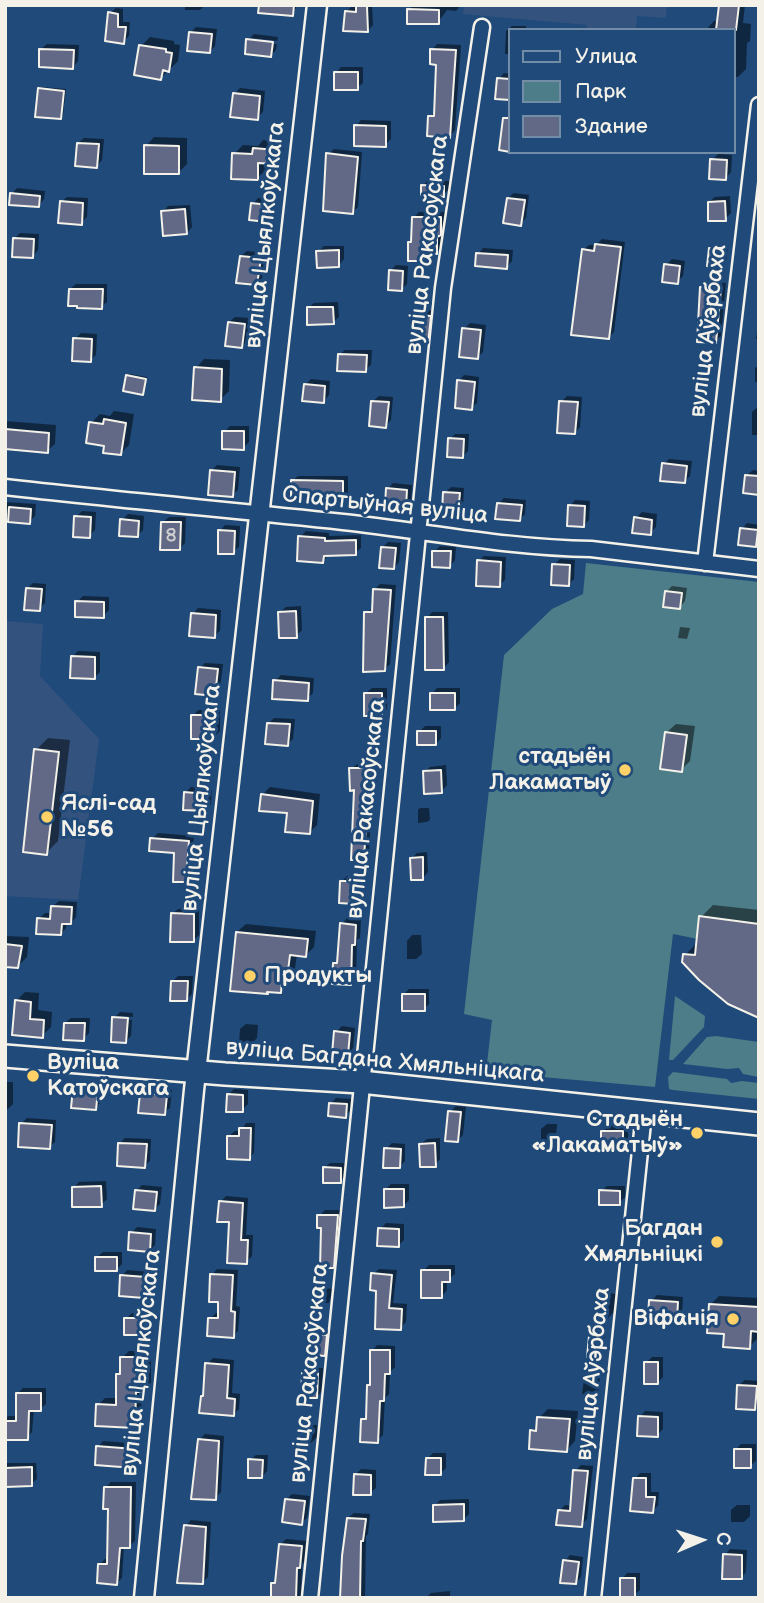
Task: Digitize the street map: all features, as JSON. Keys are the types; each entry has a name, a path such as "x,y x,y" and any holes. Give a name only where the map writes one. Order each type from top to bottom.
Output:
{"main road":[{"name":"вуліца Багдана Хмяльніцкага","path":"5,1056 362,1082 759,1124"}],"street":[{"name":"вуліца Цыялкоўскага","path":"144,1598 196,1071 317,5"},
{"name":"вуліца Ракасоўскага","path":"310,1598 443,288 482,27"},
{"name":"вуліца Аўэрбаха","path":"705,563 759,105"},
{"name":"Спартыўная вуліца","path":"5,487 759,569"},
{"name":"вуліца Аўэрбаха","path":"593,1598 644,1113"}],"shaded area":[{"path":"464,5 667,5 666,18 637,16 636,28 586,28 587,25 463,14"},
{"name":"Яслі-сад №56","path":"5,621 43,624 40,676 99,739 78,900 5,896"}],"green space":[{"name":"стадыён Лакаматыў","path":"586,563 759,582 759,1018 716,996 698,980 682,962 683,954 695,955 698,939 673,934 655,1087 486,1072 492,1020 464,1014 504,655 552,609 583,594"},
{"path":"675,996 705,1016 704,1027 673,1060 669,1060"},
{"path":"707,1037 759,1042 759,1077 743,1074 739,1068 683,1064"},
{"path":"673,1072 727,1079 731,1083 759,1083 759,1099 669,1089 668,1077"}],"building":[{"path":"259,5 294,5 293,16 258,13"},
{"path":"356,5 367,6 368,32 343,31 345,11 356,12"},
{"path":"719,5 739,5 736,30 716,28"},
{"path":"407,9 439,10 439,24 407,24"},
{"path":"108,12 118,14 118,27 126,27 124,44 105,41"},
{"path":"189,32 212,34 210,53 187,51"},
{"path":"246,39 273,42 271,57 245,54"},
{"path":"139,45 166,49 166,52 172,53 169,72 163,70 161,80 134,75"},
{"path":"39,49 74,50 73,69 39,67"},
{"path":"430,49 456,50 450,138 427,136 428,116 434,116 436,65 430,64"},
{"path":"334,72 358,72 358,90 334,90"},
{"path":"497,78 508,79 508,100 495,99"},
{"path":"38,88 64,91 61,119 35,117"},
{"path":"233,93 260,96 258,120 230,117"},
{"path":"503,118 508,118 508,152 499,150"},
{"path":"354,125 386,126 386,147 354,146"},
{"path":"77,143 99,144 97,168 75,166"},
{"path":"144,145 179,146 179,174 144,174"},
{"path":"253,148 276,150 275,164 258,163 258,180 231,179 232,153 252,154"},
{"path":"326,153 358,157 353,214 323,211"},
{"path":"710,159 727,160 726,180 709,179"},
{"path":"421,185 444,186 444,197 421,195"},
{"path":"10,193 40,196 39,207 9,205"},
{"path":"507,198 525,200 521,226 503,223"},
{"path":"60,201 83,203 82,225 58,223"},
{"path":"725,201 726,221 708,221 708,202"},
{"path":"251,203 269,205 267,222 249,220"},
{"path":"185,209 187,234 163,236 161,211"},
{"path":"412,217 441,217 437,254 430,254 430,261 408,261"},
{"path":"13,238 34,239 33,258 12,257"},
{"path":"595,244 621,247 609,339 571,335 582,249 594,251"},
{"path":"709,248 723,250 721,268 707,266"},
{"path":"339,250 339,267 317,268 316,251"},
{"path":"476,253 508,255 507,269 475,266"},
{"path":"240,256 261,258 257,285 236,283"},
{"path":"664,264 680,266 678,284 662,282"},
{"path":"389,270 403,271 402,291 388,290"},
{"path":"700,287 721,288 716,343 697,342"},
{"path":"69,289 103,289 102,309 68,306"},
{"path":"307,307 333,307 334,324 307,325"},
{"path":"418,315 431,316 428,344 418,344"},
{"path":"228,322 245,324 242,348 225,346"},
{"path":"462,328 481,330 478,359 459,357"},
{"path":"73,338 92,339 91,362 72,361"},
{"path":"338,354 367,355 366,372 337,371"},
{"path":"194,367 222,369 221,402 192,400"},
{"path":"126,375 146,379 143,395 123,391"},
{"path":"457,380 475,382 472,410 455,408"},
{"path":"304,384 325,386 324,403 302,401"},
{"path":"371,401 389,402 386,428 369,426"},
{"path":"559,401 578,402 575,434 557,433"},
{"path":"104,419 126,423 121,455 103,453 104,446 86,443 89,422 103,424"},
{"path":"5,429 49,433 48,453 5,449"},
{"path":"222,431 244,431 244,450 222,449"},
{"path":"448,438 464,439 463,458 447,457"},
{"path":"662,463 687,466 685,483 660,481"},
{"path":"210,470 235,472 233,497 208,495"},
{"path":"745,475 759,476 759,495 743,493"},
{"path":"291,480 343,481 343,502 327,502 327,498 291,498"},
{"path":"386,488 407,490 406,507 385,506"},
{"path":"443,492 460,493 458,513 442,512"},
{"path":"497,503 522,505 520,521 495,519"},
{"path":"568,505 585,506 584,527 567,526"},
{"path":"9,507 31,509 30,524 8,522"},
{"path":"74,516 91,517 90,538 73,537"},
{"path":"634,517 652,520 651,535 632,533"},
{"path":"120,519 139,521 138,537 119,536"},
{"path":"161,522 181,522 180,550 160,550"},
{"path":"740,528 758,530 756,547 738,545"},
{"path":"218,530 235,531 234,554 218,554"},
{"path":"298,536 325,538 325,541 356,540 356,555 324,556 323,563 297,561"},
{"path":"381,547 396,548 394,569 379,568"},
{"path":"432,551 451,551 450,568 432,567"},
{"path":"477,560 501,562 500,587 476,586"},
{"path":"552,564 570,565 569,586 551,585"},
{"path":"26,588 42,589 40,611 24,610"},
{"path":"373,589 391,590 385,671 363,672 364,612 372,612"},
{"path":"665,591 682,593 680,609 663,607"},
{"path":"75,601 104,602 104,618 75,617"},
{"path":"296,611 297,638 279,638 278,612"},
{"path":"191,613 216,615 215,638 189,636"},
{"path":"425,617 443,617 444,670 425,670"},
{"path":"71,656 95,657 95,679 70,678"},
{"path":"198,667 218,669 215,696 195,694"},
{"path":"273,680 309,683 308,701 272,699"},
{"path":"364,693 382,693 382,716 364,716"},
{"path":"430,693 455,693 455,710 430,710"},
{"path":"191,715 215,715 215,739 191,739"},
{"path":"267,723 290,724 288,746 265,744"},
{"path":"417,731 436,731 436,745 417,745"},
{"path":"665,732 687,735 682,772 660,769"},
{"path":"34,749 59,752 47,855 23,852"},
{"path":"349,768 372,768 364,860 351,860 354,790 350,791"},
{"path":"441,770 442,793 424,794 423,771"},
{"path":"184,792 207,794 206,811 183,810"},
{"path":"261,794 313,801 310,834 285,832 287,813 259,811"},
{"path":"150,838 189,841 187,868 195,868 194,882 173,882 174,853 149,851"},
{"path":"423,857 423,880 411,880 410,858"},
{"path":"340,881 361,881 361,896 354,896 354,904 339,903"},
{"path":"51,906 72,907 71,924 62,924 61,935 36,934 37,918 50,919"},
{"path":"171,913 194,914 194,942 170,942"},
{"path":"699,916 759,924 759,1018 728,1004 682,962 683,954 695,955"},
{"path":"340,923 356,925 355,945 352,945 351,985 332,984 333,963 337,963"},
{"path":"236,932 308,939 306,957 290,955 287,979 282,978 281,993 230,991"},
{"path":"5,944 22,946 18,968 5,967"},
{"path":"171,981 188,981 187,1001 170,1001"},
{"path":"402,994 425,994 425,1011 402,1011"},
{"path":"15,1000 31,1002 30,1019 44,1020 43,1038 12,1035"},
{"path":"112,1017 128,1018 126,1043 111,1042"},
{"path":"64,1023 85,1023 84,1041 63,1040"},
{"path":"334,1031 350,1033 348,1055 332,1054"},
{"path":"73,1088 98,1090 96,1110 71,1108"},
{"path":"140,1093 167,1095 165,1115 138,1113"},
{"path":"227,1094 243,1095 243,1112 226,1112"},
{"path":"329,1103 347,1104 346,1118 328,1116"},
{"path":"448,1111 461,1112 458,1142 445,1141"},
{"path":"19,1123 52,1125 50,1149 18,1147"},
{"path":"239,1128 251,1128 250,1160 227,1159 227,1136 239,1136"},
{"path":"601,1131 623,1131 623,1148 601,1148"},
{"path":"118,1143 147,1144 145,1168 117,1166"},
{"path":"435,1143 436,1167 420,1167 419,1144"},
{"path":"384,1148 401,1149 400,1168 383,1168"},
{"path":"323,1167 341,1168 341,1183 323,1183"},
{"path":"101,1186 102,1207 72,1207 72,1187"},
{"path":"384,1189 404,1189 404,1207 384,1208"},
{"path":"135,1190 157,1192 155,1211 133,1209"},
{"path":"599,1190 620,1191 620,1205 599,1205"},
{"path":"219,1201 243,1203 241,1240 248,1240 247,1264 227,1263 229,1222 217,1222"},
{"path":"317,1215 338,1215 334,1268 320,1268 321,1228 317,1228"},
{"path":"378,1228 399,1229 399,1247 377,1246"},
{"path":"129,1232 151,1234 150,1252 128,1250"},
{"path":"95,1257 117,1257 117,1271 95,1271"},
{"path":"421,1270 450,1270 450,1282 442,1282 442,1298 421,1298"},
{"path":"371,1273 392,1275 389,1308 402,1309 401,1330 375,1329 376,1291 370,1290"},
{"path":"210,1274 233,1275 231,1311 235,1312 234,1338 207,1336 208,1318 218,1318 218,1302 209,1302"},
{"path":"120,1275 146,1277 144,1298 119,1296"},
{"path":"649,1300 678,1302 677,1320 648,1318"},
{"name":"Віфанія","path":"709,1304 759,1307 759,1332 751,1331 750,1349 723,1347 724,1334 707,1333"},
{"path":"124,1318 149,1318 149,1335 124,1335"},
{"path":"590,1326 602,1327 599,1358 587,1357"},
{"path":"314,1334 327,1335 325,1356 314,1355"},
{"path":"370,1350 390,1350 390,1374 385,1374 384,1401 380,1401 378,1443 360,1442 361,1419 366,1419 367,1385 370,1385"},
{"path":"120,1357 144,1357 144,1392 136,1392 135,1428 95,1426 96,1404 116,1405 116,1374 120,1374"},
{"path":"644,1362 658,1362 658,1384 644,1384"},
{"path":"205,1363 229,1365 227,1398 235,1399 234,1416 199,1413"},
{"path":"302,1373 318,1373 317,1398 301,1398"},
{"path":"737,1385 757,1386 755,1410 736,1409"},
{"path":"16,1393 41,1393 41,1411 29,1411 28,1440 5,1440 5,1421 16,1421"},
{"path":"638,1416 658,1417 658,1437 637,1436"},
{"path":"537,1417 570,1419 567,1452 529,1449 530,1430 536,1431"},
{"path":"198,1439 219,1441 216,1500 191,1499"},
{"path":"96,1446 135,1449 134,1468 95,1465"},
{"path":"734,1449 751,1449 751,1468 734,1468"},
{"path":"426,1458 441,1458 441,1475 425,1475"},
{"path":"248,1459 263,1460 262,1478 248,1478"},
{"path":"32,1467 32,1486 5,1487 5,1468"},
{"path":"573,1470 588,1471 582,1527 556,1525 558,1510 570,1511"},
{"path":"354,1474 371,1475 371,1495 353,1495"},
{"path":"633,1478 646,1478 646,1497 655,1497 653,1513 630,1511"},
{"path":"104,1487 131,1487 130,1548 120,1548 117,1585 97,1583 98,1564 107,1564 108,1509 103,1509"},
{"path":"285,1499 305,1501 302,1525 282,1522"},
{"path":"464,1504 464,1521 433,1522 433,1505"},
{"path":"347,1518 366,1519 361,1541 360,1598 340,1598"},
{"path":"184,1525 206,1527 203,1584 177,1583"},
{"path":"279,1544 302,1546 300,1568 297,1568 296,1598 271,1598 271,1583 275,1583"},
{"path":"723,1554 742,1555 742,1579 722,1579"},
{"path":"563,1560 579,1562 576,1584 560,1583"},
{"path":"620,1578 635,1578 635,1597 620,1597"}],"place":[{"name":"стадыён Лакаматыў","path":"625,770"},
{"name":"Яслі-сад №56","path":"47,817"},
{"name":"Продукты","path":"250,976"},
{"name":"Вуліца Катоўскага","path":"33,1076"},
{"name":"Стадыён «Лакаматыў»","path":"697,1133"},
{"name":"Багдан Хмяльніцкі","path":"717,1242"},
{"name":"Віфанія","path":"733,1319"}]}
